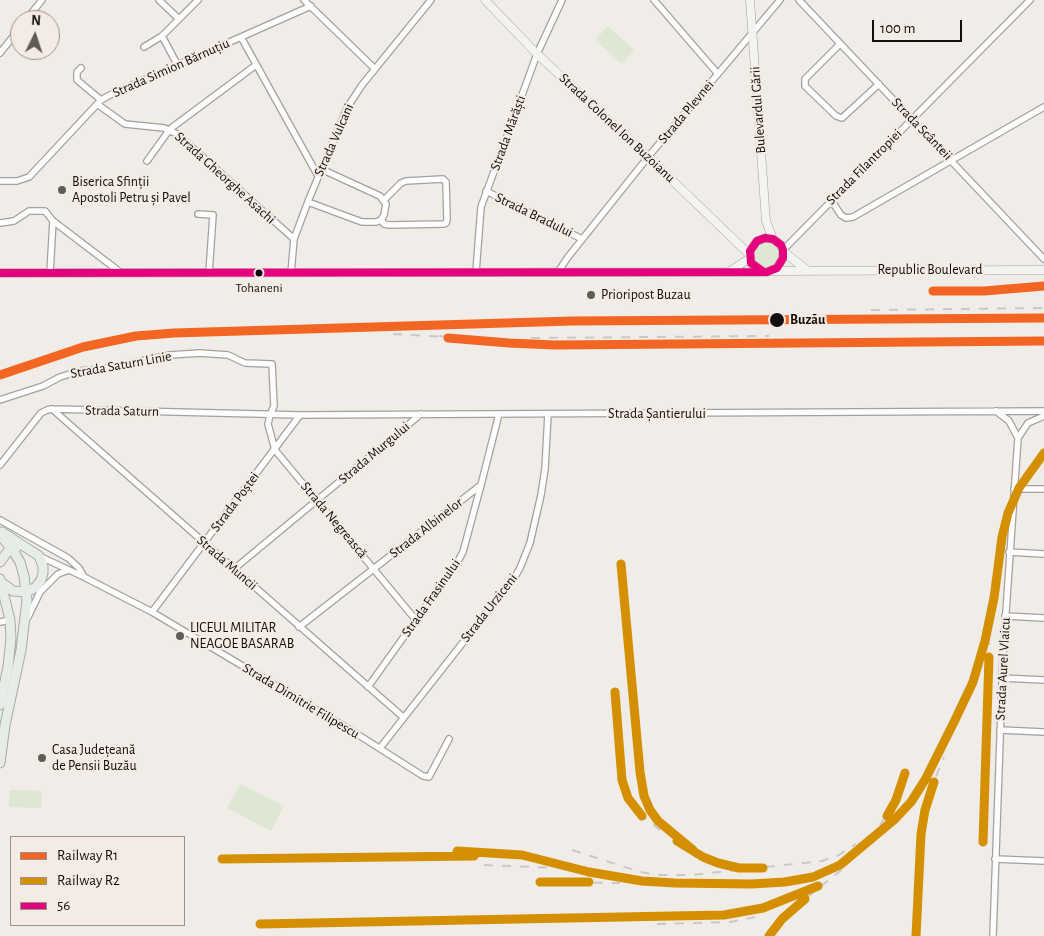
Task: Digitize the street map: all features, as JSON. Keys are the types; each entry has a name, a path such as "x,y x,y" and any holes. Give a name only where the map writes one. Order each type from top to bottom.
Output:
{"main road":[{"name":"Strada Colonel Ion Buzoianu","path":"485,0 537,54 648,157 750,257"},
{"name":"Bulevardul Gării","path":"750,0 766,221 773,239"},
{"name":"Bulevardul Gării","path":"761,239 766,221"},
{"path":"728,272 750,257 754,244 761,239 773,239 781,245 783,251 781,264 772,271"},
{"path":"783,251 808,271"},
{"path":"750,257 754,266 762,271"},
{"path":"0,273 1044,270"},
{"path":"0,531 39,556 44,573 36,587 27,592 13,591 1,581"},
{"path":"0,535 20,562 27,592 26,621 4,725 0,763"},
{"path":"0,562 2,556 12,549 26,548"},
{"path":"0,704 10,650 10,620 1,581"}],"street":[{"path":"34,10 42,0"},
{"path":"159,0 179,19"},
{"path":"144,48 162,36 198,0"},
{"path":"304,0 375,69"},
{"name":"Strada Vulcani","path":"291,273 294,239 347,108 353,97 431,0"},
{"name":"Strada Mărăști","path":"476,272 479,219 486,191 537,54 562,0"},
{"path":"654,0 718,74"},
{"name":"Strada Plevnei","path":"558,272 648,157 780,0"},
{"name":"Strada Scânteii","path":"799,0 1044,259"},
{"name":"Strada Filantropiei","path":"783,251 831,200 1030,0"},
{"name":"Strada Simion Bărnuțiu","path":"0,181 30,177 99,102 177,64 311,6"},
{"path":"162,36 177,64"},
{"path":"241,37 318,176"},
{"path":"0,53 10,40"},
{"path":"840,44 805,79 805,86 836,116 842,118 878,84"},
{"path":"147,162 170,129 256,65"},
{"name":"Strada Gheorghe Asachi","path":"82,68 77,72 77,80 125,124 170,129 294,239"},
{"path":"831,200 841,216 850,218 1044,107"},
{"path":"308,202 362,222 371,223 381,220 386,210 384,200 366,189 321,169"},
{"path":"381,220 384,224 389,225 444,224 447,220 446,182 443,180 406,181 401,183 384,200"},
{"name":"Strada Bradului","path":"486,191 582,239"},
{"path":"0,224 14,221 29,211 44,211 53,221 120,273"},
{"path":"198,214 213,215 209,273"},
{"path":"50,273 53,221"},
{"name":"Strada Saturn Linie","path":"0,400 43,386 60,377 79,371 103,369 158,357 191,354 223,355 232,356 245,362 270,363 273,366 274,406 270,415"},
{"path":"0,465 41,413 52,409"},
{"name":"Strada Saturn","path":"52,409 270,415"},
{"name":"Strada Muncii","path":"52,409 403,717"},
{"path":"996,411 1011,424 1018,438 1028,423 1044,416"},
{"name":"Strada Șantierului","path":"270,415 1044,411"},
{"name":"Strada Murgului","path":"234,569 422,414"},
{"name":"Strada Frasinului","path":"368,687 463,552 498,414"},
{"name":"Strada Urziceni","path":"380,748 516,576 530,543 541,495 545,469 548,414"},
{"name":"Strada Negrească","path":"270,415 269,427 275,450 415,619"},
{"name":"Strada Poștei","path":"152,612 300,415"},
{"name":"Strada Aurel Vlaicu","path":"993,936 1005,616 1018,438"},
{"name":"Strada Albinelor","path":"299,626 481,485"},
{"path":"1014,489 1044,489"},
{"name":"Strada Dimitrie Filipescu","path":"0,520 68,558 79,568 84,577 152,612 380,748 423,776 429,777 449,739"},
{"path":"1009,552 1044,554"},
{"path":"39,556 84,577"},
{"path":"26,621 38,595 58,574 69,570"},
{"path":"36,587 52,580"},
{"path":"1005,616 1044,618"},
{"path":"0,622 10,620"},
{"path":"1002,678 1044,680"},
{"path":"1000,730 1044,732"},
{"path":"995,859 1044,861"}],"green space":[{"path":"608,26 634,50 622,64 595,40"},
{"path":"767,242 776,246 780,255 776,264 767,268 758,264 754,255 758,246"},
{"path":"240,784 284,806 271,831 227,808"},
{"path":"10,790 42,791 41,808 9,807"}],"railway":[{"path":"942,291 984,291 1044,286"},
{"path":"871,310 1044,308"},
{"path":"0,375 83,347 136,336 174,333 572,321 1044,318"},
{"path":"393,334 446,337"},
{"path":"439,336 509,343 555,345 1044,341"},
{"path":"531,338 769,336"},
{"path":"457,851 522,855 589,872 642,881 675,883 752,884 785,882 813,877 840,865 895,819 911,802 925,780 955,720 973,682 985,641 994,598 1002,537 1008,513 1019,488 1044,453"},
{"path":"621,564 640,772 644,796 650,810 658,821 693,850"},
{"path":"983,842 990,643"},
{"path":"615,692 621,772 626,793 638,812 661,831"},
{"path":"916,936 922,823 932,786 944,757"},
{"path":"880,825 894,805 905,773"},
{"path":"572,850 640,872 660,875 691,875 822,861 839,855 856,844"},
{"path":"687,847 710,860 737,867"},
{"path":"222,859 465,856"},
{"path":"484,865 556,868"},
{"path":"769,936 790,911 845,867"},
{"path":"540,882 620,883"},
{"path":"513,919 733,914 763,908 810,890"},
{"path":"657,924 730,922 755,917"},
{"path":"260,924 422,921"}],"rail line":[{"name":"R1","path":"933,291 984,291 1044,286"},
{"name":"R1","path":"0,375 83,347 136,336 174,333 572,321 1044,318"},
{"name":"R1","path":"448,338 555,345 1044,341"},
{"name":"R2","path":"457,851 522,855 589,872 642,881 675,883 752,884 785,882 813,877 840,865 895,819 911,802 925,780 955,720 973,682 985,641 994,598 1002,537 1008,513 1019,488 1044,453"},
{"name":"R2","path":"621,564 640,772 644,796 650,810 658,821 693,850"},
{"name":"R2","path":"983,842 989,657"},
{"name":"R2","path":"615,692 622,780 628,798 642,816"},
{"name":"R2","path":"887,816 896,800 905,773"},
{"name":"R2","path":"916,936 921,834 925,810 934,782"},
{"name":"R2","path":"677,841 703,857 718,863 739,868 763,868"},
{"name":"R2","path":"222,859 474,856"},
{"name":"R2","path":"540,882 589,882"},
{"name":"R2","path":"260,924 724,915 763,908 818,886"},
{"name":"R2","path":"769,936 782,919 805,899"}],"transit line":[{"name":"56","path":"0,273 767,272 777,268 783,258 781,245 773,239 765,238 757,241 750,251 751,263 762,271"}],"place":[{"name":"Biserica Sfinții Apostoli Petru și Pavel","path":"62,190"},
{"name":"Tohaneni","path":"259,273"},
{"name":"Prioripost Buzau","path":"591,295"},
{"name":"Buzău","path":"777,320"},
{"name":"LICEUL MILITAR NEAGOE BASARAB","path":"180,636"},
{"name":"Casa Județeană de Pensii Buzău","path":"42,758"}]}
